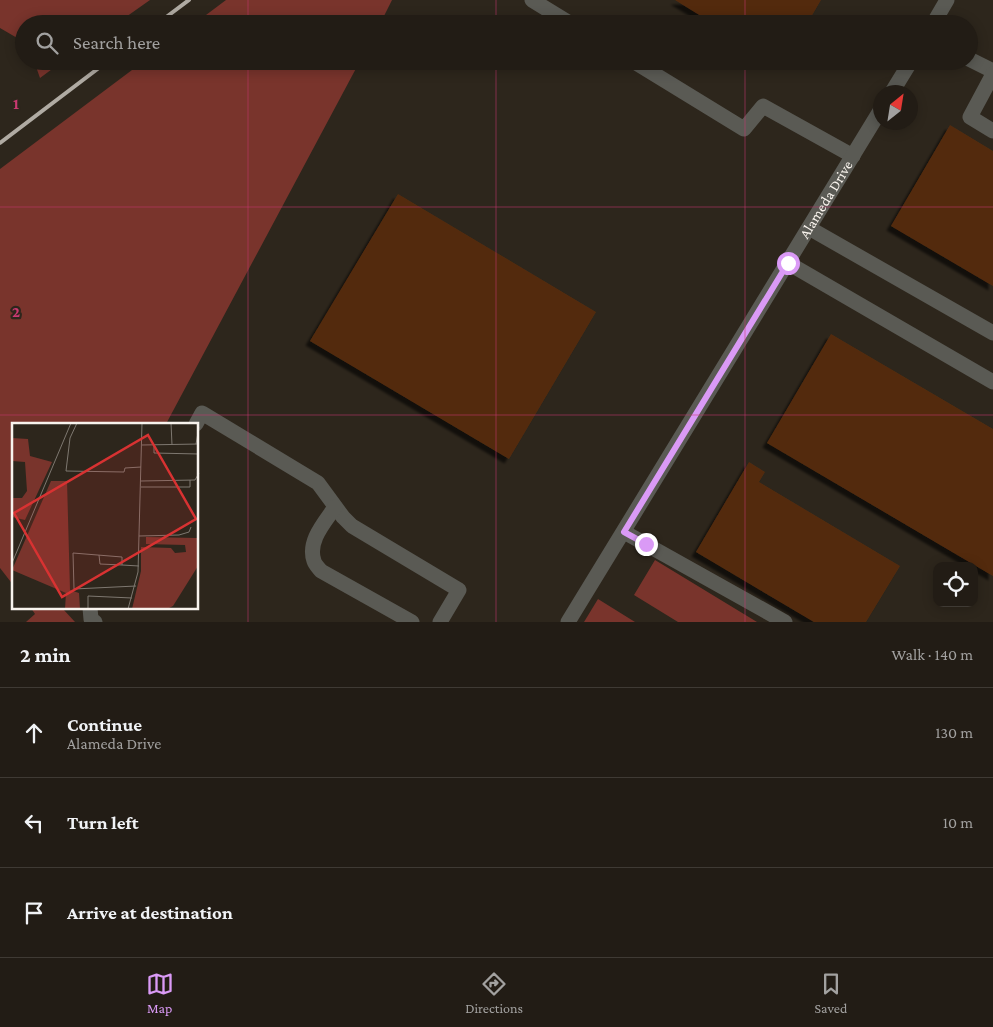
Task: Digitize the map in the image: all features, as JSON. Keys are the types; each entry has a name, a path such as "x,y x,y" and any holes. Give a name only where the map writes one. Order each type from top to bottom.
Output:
{"street":[{"path":"532,0 556,15"},
{"path":"939,15 947,0"},
{"path":"978,64 993,72 970,117 993,131"},
{"path":"648,70 744,129 763,106 853,156"},
{"path":"896,85 905,70"},
{"name":"Alameda Drive","path":"568,622 873,123"},
{"path":"809,228 993,333"},
{"path":"788,263 993,382"},
{"path":"197,423 202,414 318,483 335,507 352,526 459,590 440,622"},
{"path":"335,507 315,539 313,549 314,562 321,571 412,622"},
{"path":"624,532 785,622"},
{"path":"90,610 91,619 95,622"}],"shaded area":[{"path":"0,0 150,0 129,15 15,15 15,37 0,28"},
{"path":"226,0 392,0 384,15 206,15"},
{"path":"37,70 51,70 40,78"},
{"path":"132,70 355,70 167,423 12,423 12,583 0,568 0,169"},
{"path":"655,560 757,622 678,622 634,595"},
{"path":"598,599 635,622 584,622"},
{"path":"32,610 64,610 75,622 26,622 35,614"}],"building":[{"path":"675,0 821,0 812,15 699,15"},
{"path":"950,125 993,151 993,286 891,226"},
{"path":"398,194 596,312 509,459 310,341"},
{"path":"831,334 993,429 993,576 978,567 978,562 969,562 767,443"},
{"path":"749,462 765,472 759,482 900,566 866,622 814,622 696,552"}],"railway":[{"path":"169,15 189,0"},
{"path":"0,143 96,70"}],"route":[{"path":"646,544 624,532 788,263"}]}
